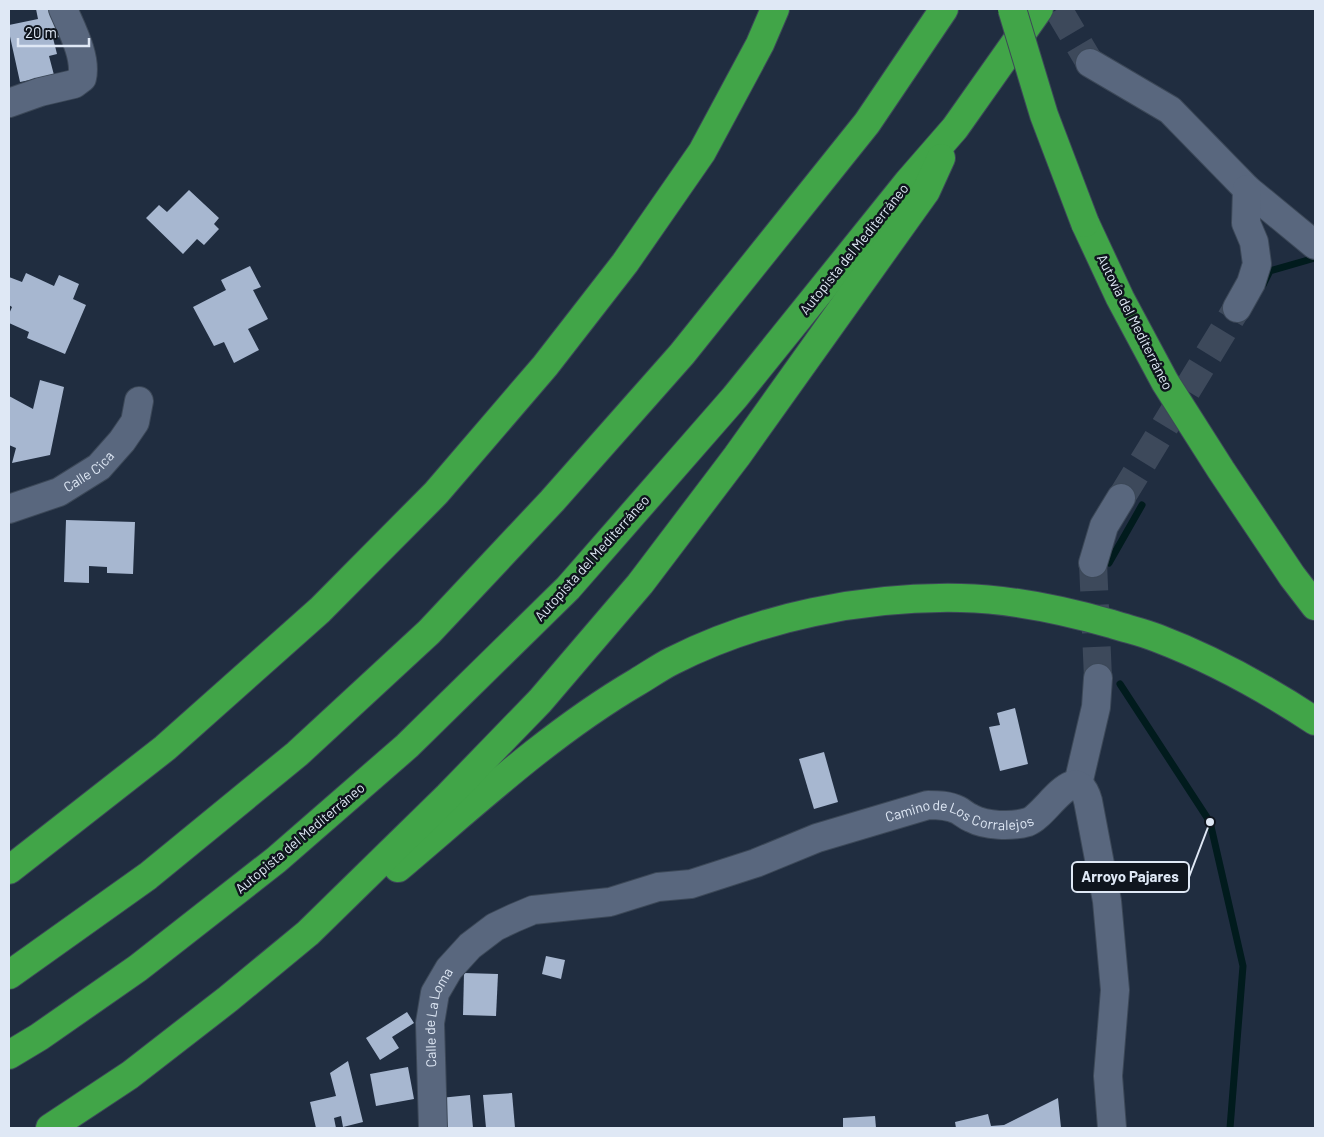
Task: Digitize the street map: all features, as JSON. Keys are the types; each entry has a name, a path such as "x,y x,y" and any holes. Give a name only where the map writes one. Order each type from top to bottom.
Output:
{"highway":[{"path":"9,870 165,748 320,610 436,494 545,366 626,263 702,152 760,44 775,9"},
{"path":"9,975 155,870 297,754 429,632 552,501 682,354 867,123 944,9"},
{"name":"Autovía del Mediterráneo","path":"1012,9 1044,115 1086,223 1120,298 1165,382 1221,470 1292,576 1315,606"},
{"name":"Autopista del Mediterráneo","path":"9,1055 138,968 276,860 407,746 568,588 736,397 908,182 955,128 1039,9"},
{"path":"50,1128 130,1075 228,999 308,933 448,796 540,701 640,584 737,456 926,191 955,128"},
{"path":"308,933 350,907 541,748 608,699 672,661 742,632 818,610 892,600 962,598 1028,604 1089,618 1155,637 1225,667 1293,706 1315,721"}],"street":[{"path":"9,103 40,92 74,84 82,78 84,69 77,43 63,9"},
{"path":"1090,63 1170,110 1247,189 1315,245"},
{"path":"1237,308 1251,283 1257,264 1254,242 1246,223 1247,189"},
{"name":"Calle Cica","path":"9,508 59,492 99,467 122,441 135,422 139,401"},
{"path":"1093,563 1104,526 1121,498"},
{"path":"1098,678 1096,707 1078,784 1086,792 1107,900 1115,990 1108,1076 1112,1128"},
{"name":"Camino de Los Corralejos","path":"495,927 533,910 610,902 658,887 691,884 756,863 817,838 928,804 942,805 957,810 972,819 990,824 1008,825 1029,822 1042,812 1067,786 1078,784"},
{"name":"Calle de La Loma","path":"433,1128 430,1023 435,994 449,969 470,946 495,927"}],"building":[{"path":"36,9 53,9 60,37 53,38 57,54 49,56 54,75 20,82 9,25 38,19"},
{"path":"189,190 219,218 214,224 219,229 204,245 197,239 183,254 146,218 159,205 167,212"},
{"path":"250,266 261,287 253,290 268,319 248,329 259,350 234,363 224,342 214,346 193,307 226,290 221,280"},
{"path":"26,273 54,286 59,275 79,284 73,299 86,305 65,354 27,338 29,332 9,323 9,314 12,307 9,305 9,277 22,282"},
{"path":"40,380 64,387 50,455 12,463 16,448 9,445 9,396 33,409"},
{"path":"66,520 135,522 133,574 107,573 107,567 89,566 89,583 64,582"},
{"path":"1015,708 1028,764 1000,771 989,727 1000,725 997,713"},
{"path":"824,752 838,802 814,809 799,759"},
{"path":"546,956 565,960 561,979 542,974"},
{"path":"464,973 498,974 496,1016 463,1015"},
{"path":"407,1012 414,1023 392,1037 399,1048 380,1060 366,1038"},
{"path":"348,1061 363,1122 343,1127 341,1116 334,1118 336,1128 316,1128 310,1102 336,1096 330,1073"},
{"path":"408,1067 414,1099 376,1106 370,1074"},
{"path":"512,1093 515,1128 486,1128 483,1095"},
{"path":"470,1095 473,1128 443,1128 440,1098"},
{"path":"1058,1098 1061,1128 956,1128 955,1122 988,1114 991,1126 1004,1125"},
{"path":"875,1116 876,1128 843,1128 843,1118"}],"waterway":[{"path":"1263,285 1270,271 1315,258"},
{"path":"1109,563 1142,505"},
{"path":"1120,684 1210,822 1243,966 1230,1128"}],"tunnel":[{"path":"1058,9 1090,63"},
{"path":"1121,498 1237,308"},
{"path":"1093,563 1098,678"}],"place":[{"name":"Arroyo Pajares","path":"1210,822"}]}
